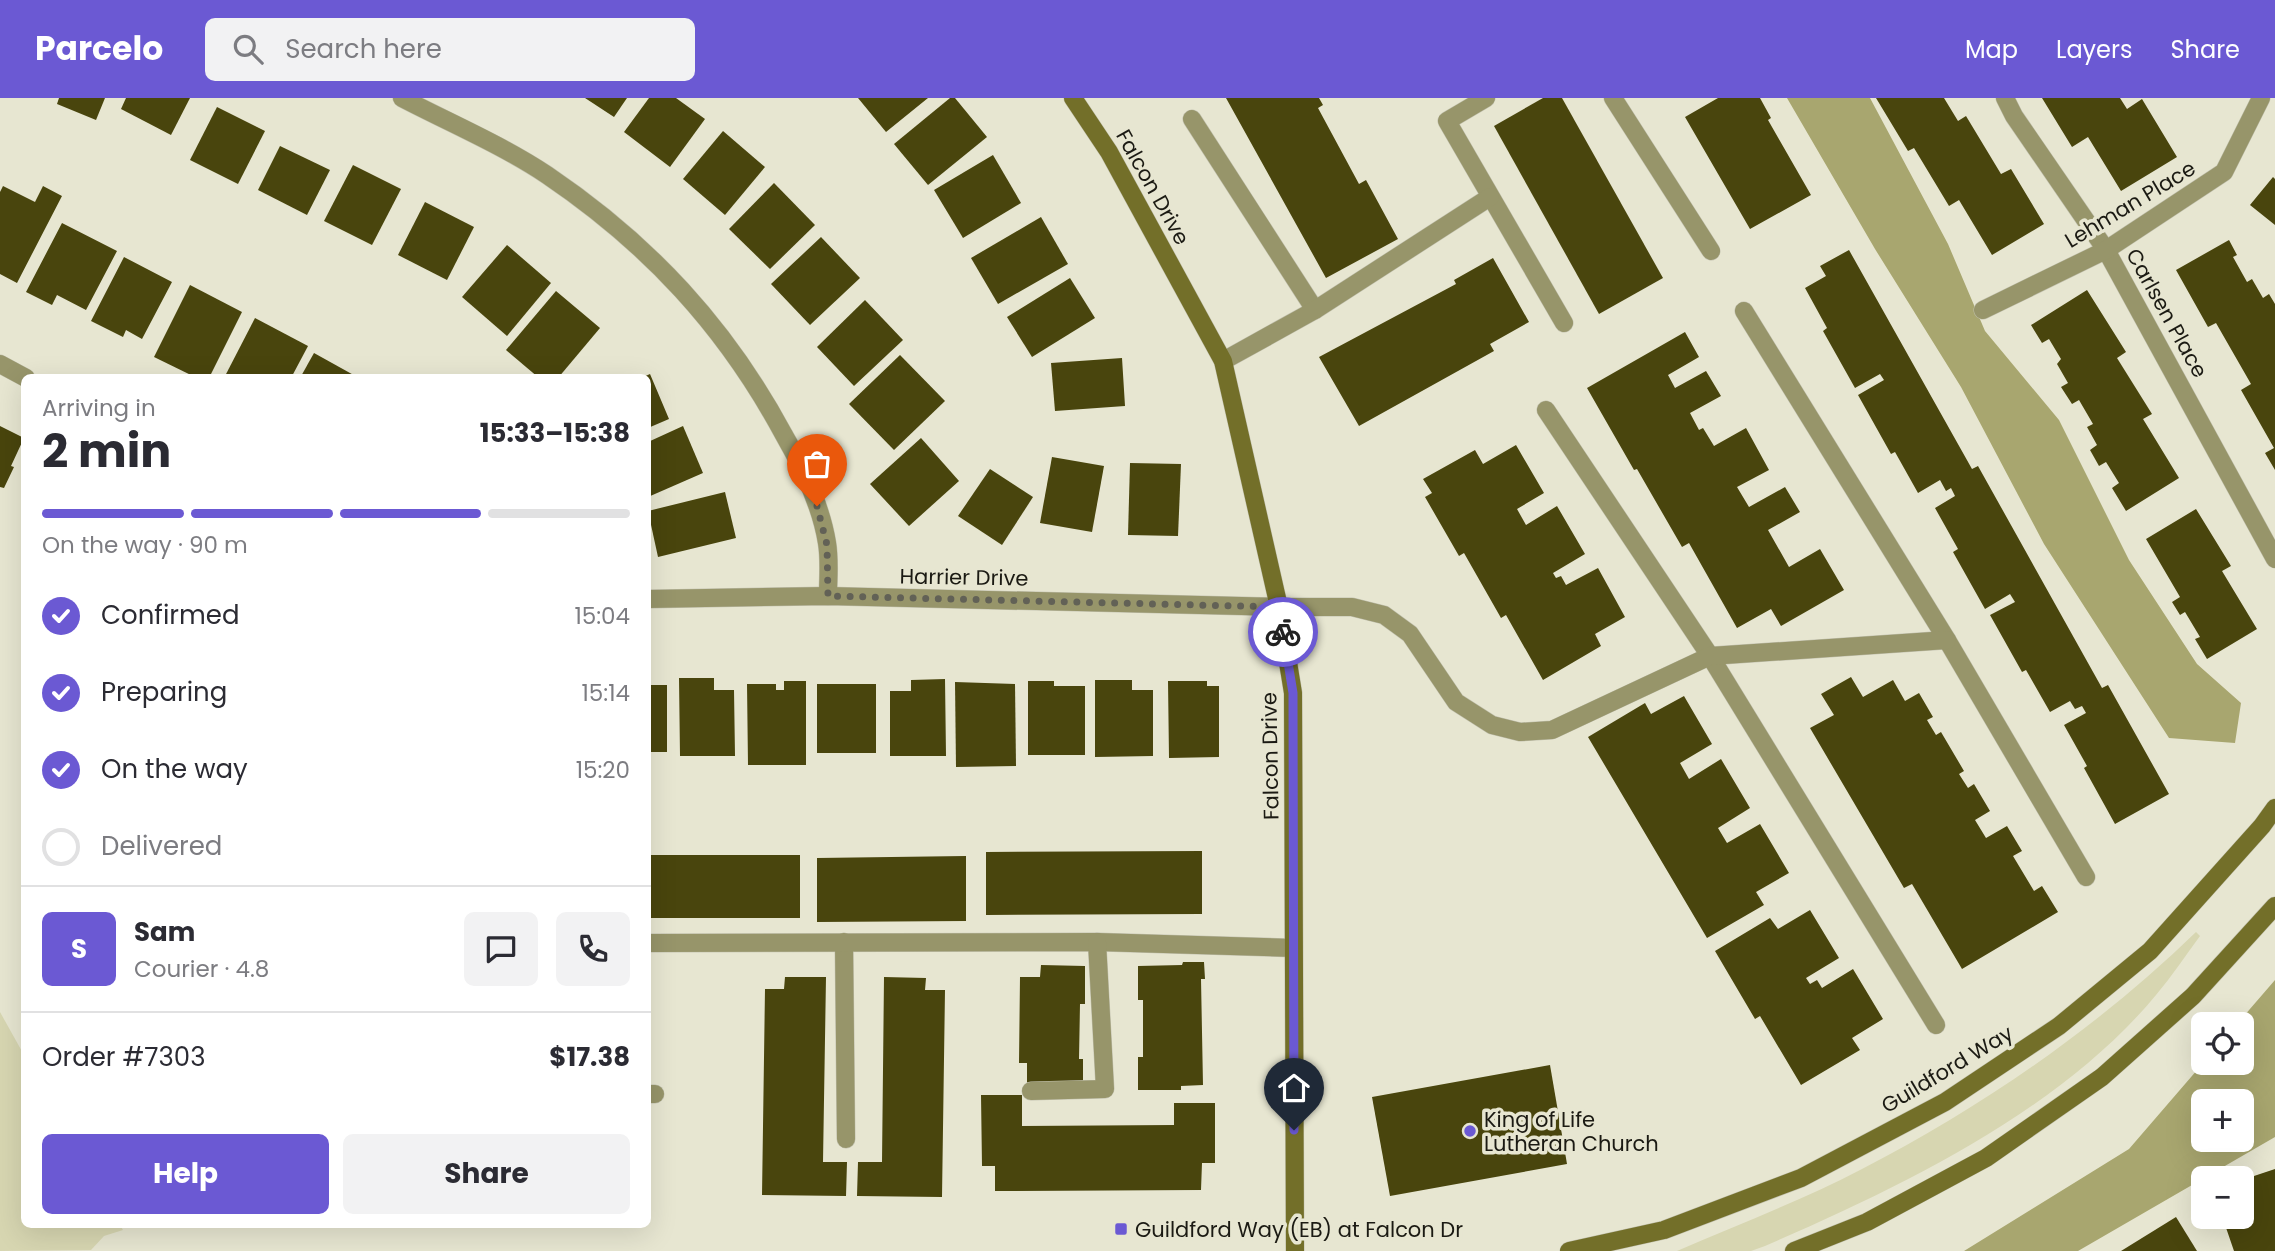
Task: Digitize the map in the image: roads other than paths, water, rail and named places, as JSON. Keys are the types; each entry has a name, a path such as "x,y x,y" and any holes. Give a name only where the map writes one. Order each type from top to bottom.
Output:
{"main road":[{"name":"Falcon Drive","path":"1073,98 1109,152 1223,361 1279,607 1293,693 1295,1251"},
{"name":"Guildford Way","path":"1569,1251 1664,1230 1801,1178 1945,1102 2059,1026 2150,951 2275,808"},
{"path":"1794,1251 1867,1222 1986,1158 2102,1077 2193,996 2275,906"}],"street":[{"path":"402,98 545,174 592,207 628,237 685,292 754,382 792,448 822,519 827,545 828,596"},
{"path":"1486,98 1447,121 1564,323"},
{"path":"1613,98 1711,251"},
{"name":"Carlsen Place","path":"2004,98 2106,250 2275,559"},
{"name":"Lehman Place","path":"1983,310 2106,250 2224,172 2261,98"},
{"path":"1192,119 1315,310"},
{"path":"1223,361 1315,310 1490,197"},
{"path":"1744,311 1947,640 2086,877"},
{"path":"0,364 21,375"},
{"path":"1545,410 1710,656 1936,1025"},
{"name":"Harrier Drive","path":"651,599 828,596 1352,607 1384,615 1410,635 1457,702 1492,725 1520,732 1552,730 1710,656"},
{"path":"1710,656 1947,640"},
{"path":"845,942 846,1139"},
{"path":"1031,1091 1105,1089 1097,942"},
{"path":"651,943 1097,942 1293,948"}],"place":[{"name":"King of Life Lutheran Church","path":"1470,1131"},
{"name":"Guildford Way (EB) at Falcon Dr","path":"1121,1229"}]}
